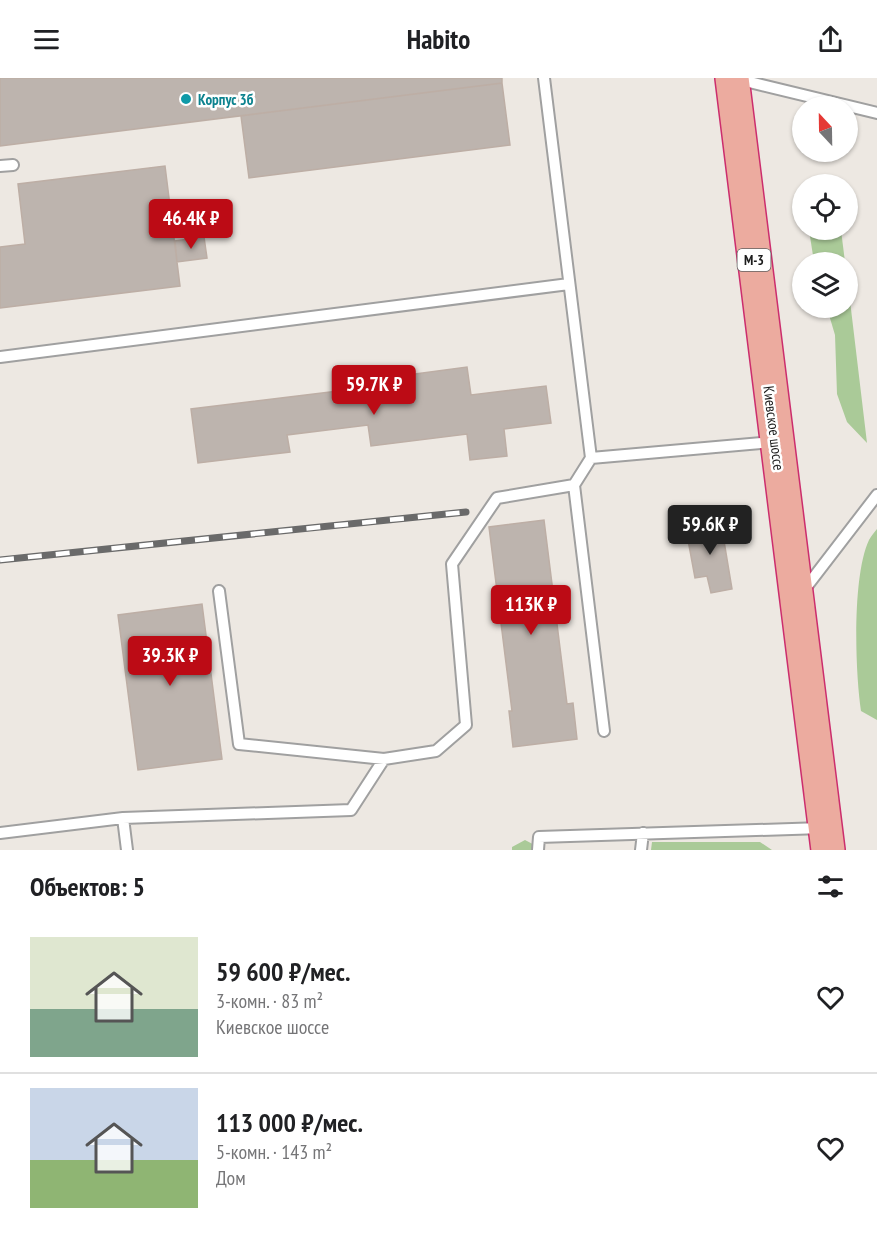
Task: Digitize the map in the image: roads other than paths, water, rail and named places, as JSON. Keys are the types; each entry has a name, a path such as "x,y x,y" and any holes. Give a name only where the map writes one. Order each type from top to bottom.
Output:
{"highway":[{"name":"Киевское шоссе","path":"732,78 826,839"}],"lane":[{"path":"544,78 591,458 574,485 604,730"},
{"path":"732,78 877,113"},
{"path":"0,166 13,165"},
{"path":"0,357 570,284"},
{"path":"591,458 776,441"},
{"path":"219,591 239,744 384,759 436,751 466,725 452,564 497,498 574,485"},
{"path":"796,600 877,495"},
{"path":"0,833 123,818 351,810 384,759"},
{"path":"123,818 128,850"},
{"path":"538,850 539,837 643,833 826,839"},
{"path":"641,850 643,833"}],"railway":[{"path":"0,560 466,512"}],"place":[{"name":"Корпус 3б","path":"186,99"}]}
